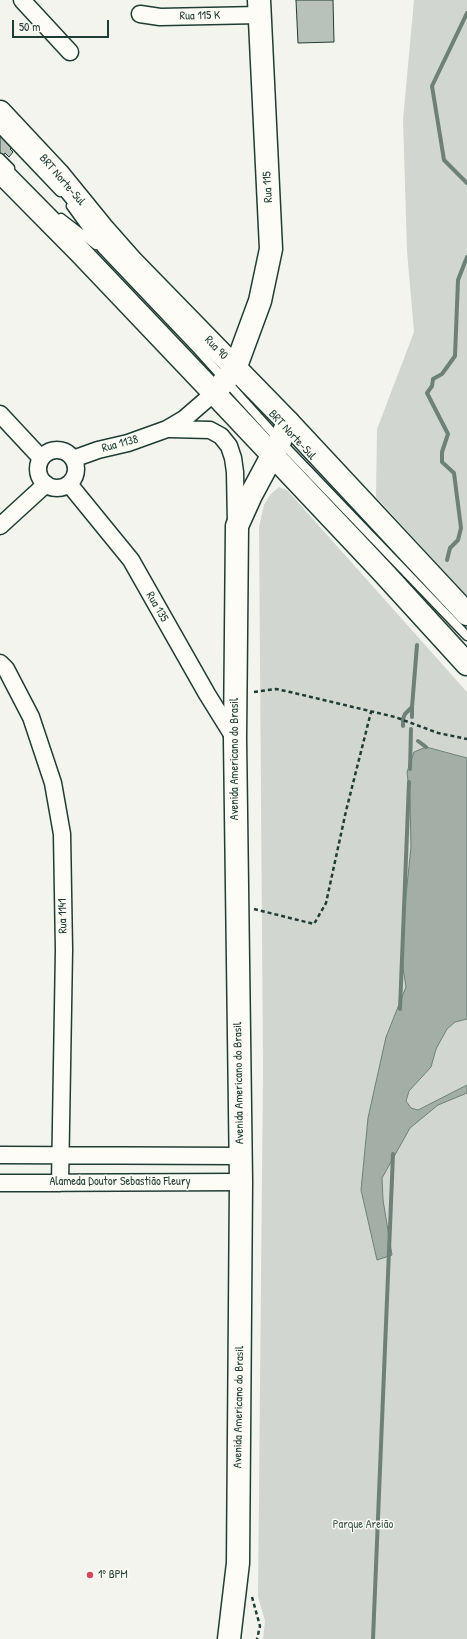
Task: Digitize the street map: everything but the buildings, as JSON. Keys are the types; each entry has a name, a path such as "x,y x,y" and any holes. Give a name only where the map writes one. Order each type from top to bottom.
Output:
{"street":[{"path":"22,0 70,52"},
{"name":"Rua 115 K","path":"140,14 160,17 259,8"},
{"name":"Rua 115","path":"225,380 260,301 271,249 259,8"},
{"name":"Rua 90","path":"0,112 58,174 132,262 225,380 280,439 421,614 467,664"},
{"name":"Rua 90","path":"0,171 80,252 188,367 225,380 280,439 436,580 467,614"},
{"name":"Rua 1138","path":"74,459 167,429 184,419 225,380"},
{"path":"0,414 41,458"},
{"name":"Rua 1138","path":"167,429 210,430"},
{"name":"Avenida Americano do Brasil","path":"210,430 222,436 229,446 233,458 236,526 234,739 241,1182 238,1563 229,1639"},
{"name":"Avenida Americano do Brasil","path":"236,526 280,439"},
{"path":"63,450 69,453 74,459 76,472 69,484 64,487 52,487 46,484 39,473 41,458 48,452 63,450"},
{"path":"0,526 46,484"},
{"name":"Rua 135","path":"69,484 131,560 234,739"},
{"name":"Rua 1141","path":"0,663 6,670 31,717 53,783 62,834 64,950 60,1183"},
{"path":"0,1155 240,1156"},
{"name":"Alameda Doutor Sebastião Fleury","path":"0,1183 241,1182"}],"lane":[{"name":"BRT Norte-Sul","path":"0,129 64,197 102,250 225,380"},
{"path":"0,158 43,202"},
{"name":"BRT Norte-Sul","path":"54,212 102,250"},
{"name":"BRT Norte-Sul","path":"280,439 467,636"}],"path":[{"path":"254,692 276,689 395,717 438,733 467,739"},
{"path":"253,909 314,924 326,903 346,811 371,712"}],"green space":[{"path":"414,0 467,0 467,596 376,497 377,429 414,332 407,251 403,120"},
{"name":"Parque Areião","path":"279,487 287,490 467,692 467,1639 263,1639 265,1621 258,1597 263,1069 259,527 264,505 270,495"}],"shaded area":[{"path":"426,747 467,758 467,1019 455,1022 447,1029 436,1049 431,1067 409,1091 406,1101 411,1108 418,1110 467,1085 467,1093 438,1105 410,1128 382,1178 383,1200 392,1255 377,1260 361,1190 368,1118 386,1037 406,987 403,968 402,934 411,847 410,799 407,772 414,752"}],"waterway":[{"path":"467,13 432,86 444,160 467,183"},
{"path":"447,560 450,548 458,540 461,528 454,473 442,462 442,452 448,434 427,393 432,386 433,379 442,374 455,356 458,280 467,257"},
{"path":"403,726 405,714 412,707 417,645"},
{"path":"412,707 412,717"},
{"path":"410,769 411,729"},
{"path":"418,741 426,747"},
{"path":"400,1009 409,782"},
{"path":"373,1639 393,1154"}],"place":[{"name":"1º BPM","path":"90,1575"}]}
